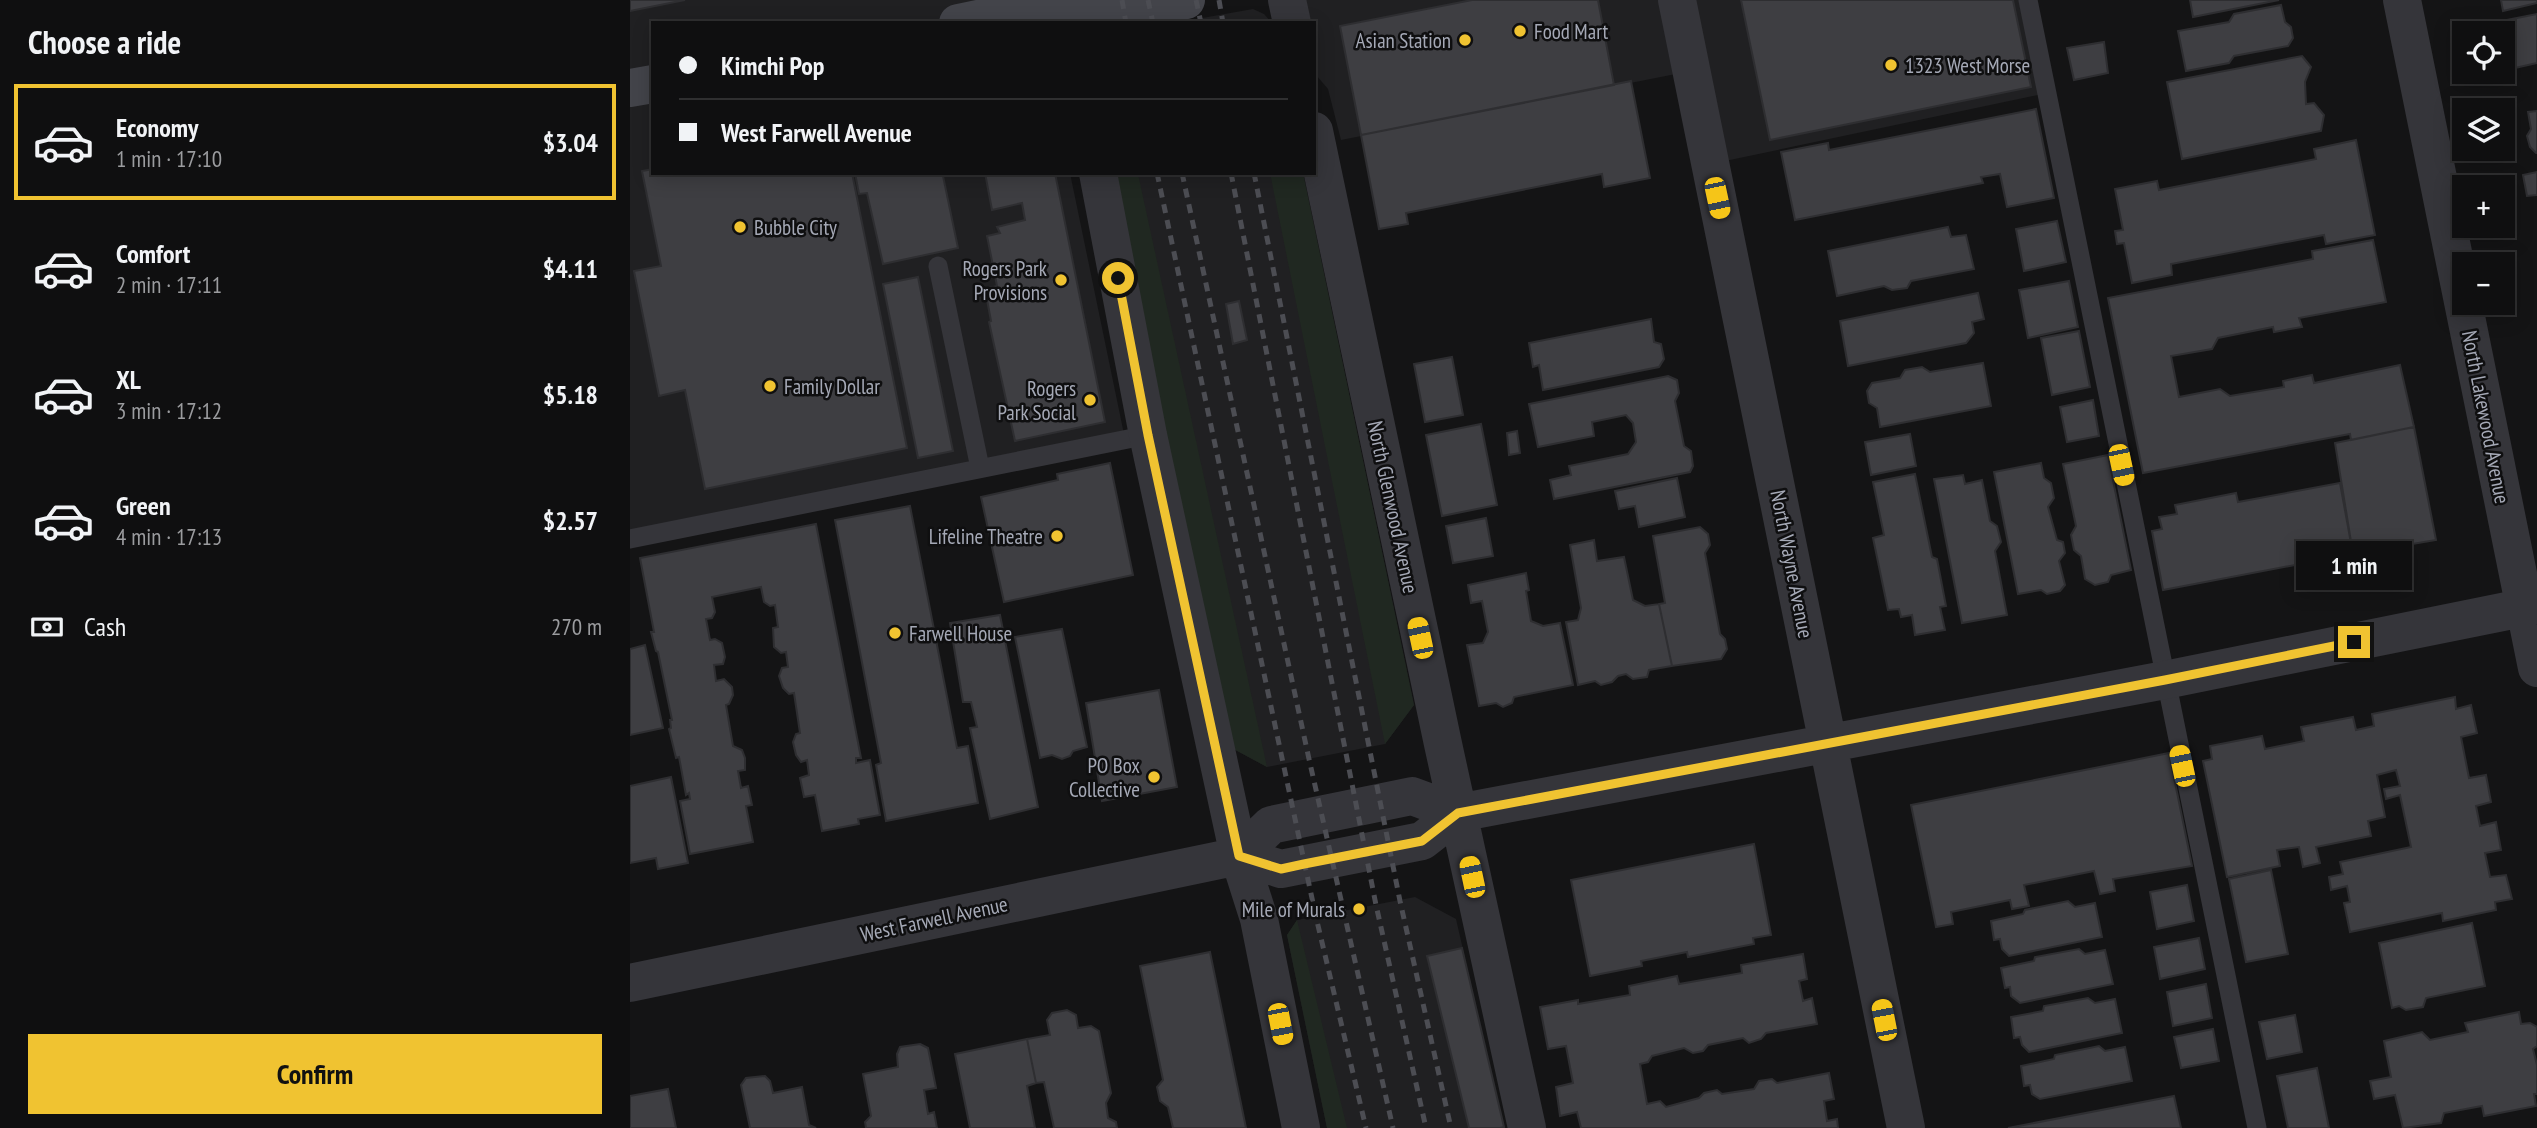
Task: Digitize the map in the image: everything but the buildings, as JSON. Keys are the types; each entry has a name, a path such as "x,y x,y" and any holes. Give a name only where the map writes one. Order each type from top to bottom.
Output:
{"street":[{"path":"971,21 1067,6 1102,16 1186,0"},
{"path":"1287,0 1292,21"},
{"name":"North Wayne Avenue","path":"1677,0 1906,1128"},
{"name":"North Lakewood Avenue","path":"2402,0 2531,606 2537,668"},
{"path":"630,88 651,84"},
{"name":"North Glenwood Avenue","path":"1316,140 1527,1128"},
{"path":"1098,175 1148,435 1239,856 1258,919 1301,1128"},
{"name":"West Farwell Avenue","path":"630,982 1239,856 1281,869 1332,859 1422,841 1458,813 2165,680 2531,606"}],"lane":[{"path":"2028,0 2257,1128"},
{"path":"938,266 980,468"},
{"path":"630,539 1148,435"}],"shaded area":[{"path":"630,0 1045,0 1049,21 651,21 651,175 1070,175 1125,439 630,537"},
{"path":"1302,0 2033,0 2052,92 1706,165 1686,72 1341,140 1328,89 1316,75 1316,21 1306,21"},
{"path":"1253,9 1264,14 1270,21 1185,21"},
{"path":"1113,175 1303,175 1414,705 1385,744 1267,767 1228,746"},
{"path":"1138,175 1267,767 1228,746 1114,178"},
{"path":"1270,175 1303,175 1414,705 1385,744"},
{"path":"1415,897 1456,919 1504,1128 1327,1128 1287,935 1297,920"},
{"path":"1297,920 1347,1128 1327,1128 1287,935"}],"railway":[{"path":"1122,0 1126,21"},
{"path":"1148,0 1153,21"},
{"path":"1196,0 1201,21"},
{"path":"1219,0 1223,21"},
{"path":"1157,175 1316,917 1366,1128"},
{"path":"1182,175 1309,759 1393,1128"},
{"path":"1231,175 1376,905 1426,1128"},
{"path":"1254,175 1400,901 1451,1128"}],"place":[{"name":"Food Mart","path":"1520,31"},
{"name":"Asian Station","path":"1465,40"},
{"name":"1323 West Morse","path":"1891,65"},
{"name":"Bubble City","path":"740,227"},
{"name":"Rogers Park Provisions","path":"1061,280"},
{"name":"Family Dollar","path":"770,386"},
{"name":"Rogers Park Social","path":"1090,400"},
{"name":"Lifeline Theatre","path":"1057,536"},
{"name":"Farwell House","path":"895,633"},
{"name":"PO Box Collective","path":"1154,777"},
{"name":"Mile of Murals","path":"1359,909"}],"route":[{"path":"1118,278 1148,435 1239,856 1281,869 1422,841 1458,813 2354,642"}]}
